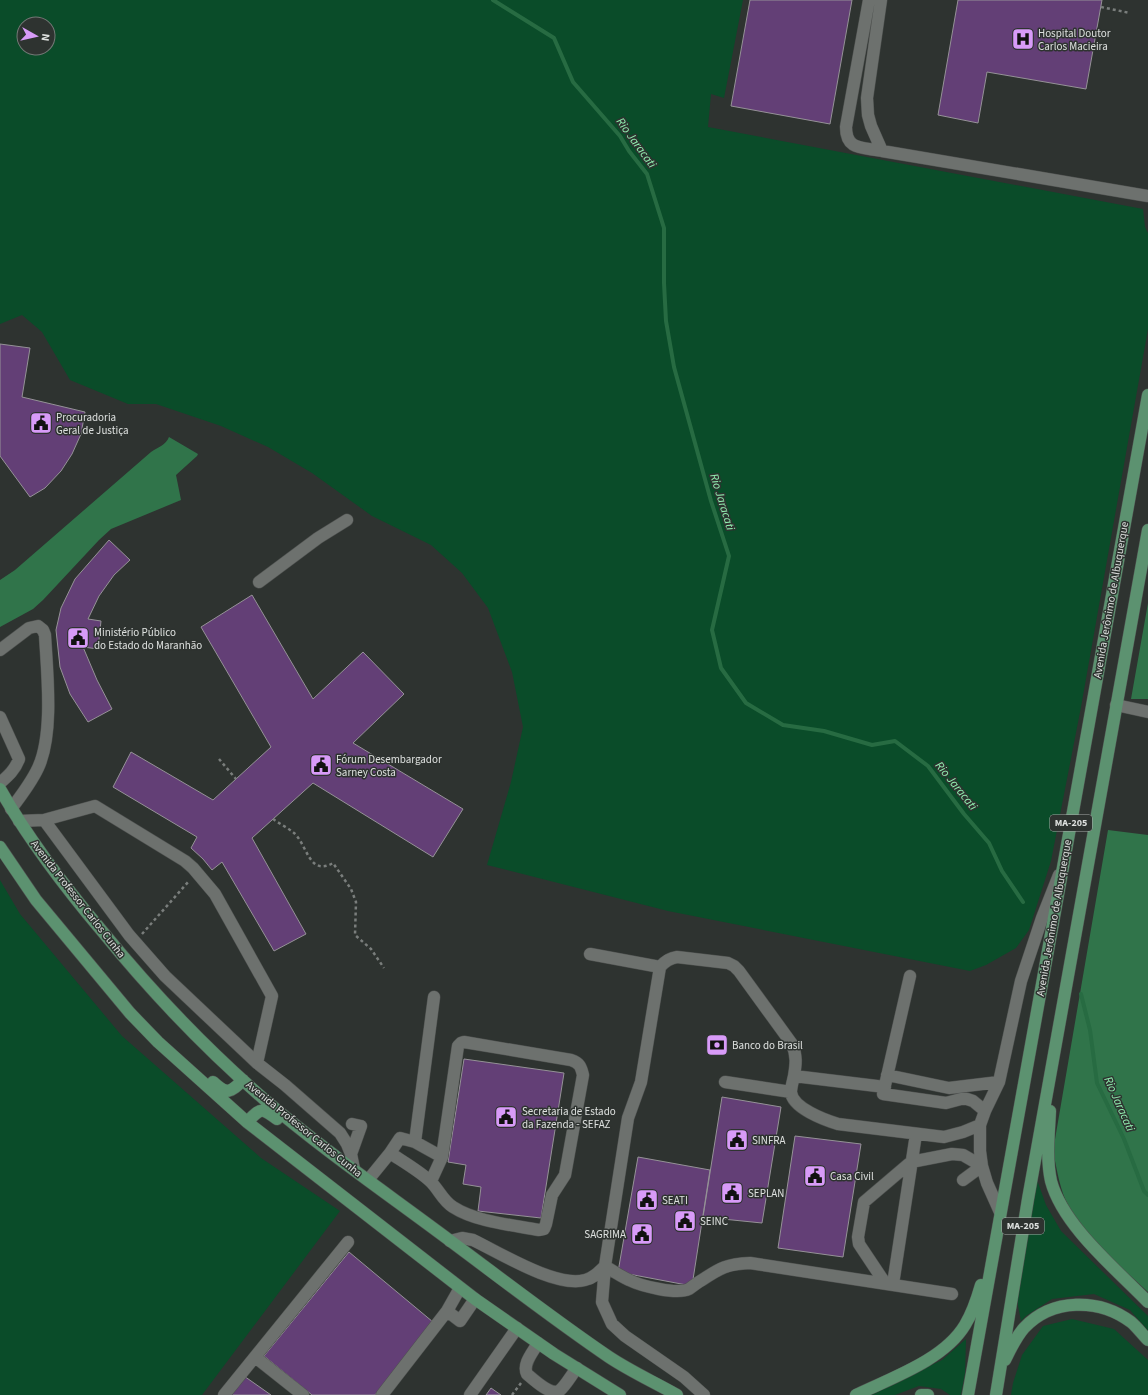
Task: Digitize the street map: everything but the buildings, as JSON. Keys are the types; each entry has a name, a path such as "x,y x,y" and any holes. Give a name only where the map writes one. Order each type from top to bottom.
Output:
{"main road":[{"name":"Avenida Jerônimo de Albuquerque","path":"968,1395 1148,395"},
{"name":"MA-205","path":"996,1395 1053,1057 1148,530"},
{"name":"Avenida Professor Carlos Cunha","path":"0,789 11,809 43,857 131,967 180,1019 266,1101 346,1157 354,1169 368,1180 559,1322 611,1358 677,1395"},
{"path":"0,847 36,900 115,996 158,1042 247,1122 475,1299 538,1343 620,1395"},
{"path":"158,1042 177,1049 222,1091 233,1090 243,1080"},
{"path":"1053,1057 1048,1154 1051,1181 1056,1194 1067,1215 1089,1243 1148,1302"},
{"path":"247,1122 258,1110 267,1111 321,1153 346,1157"},
{"path":"856,1395 923,1363 954,1339 972,1312 993,1252"},
{"path":"1000,1371 1015,1340 1032,1320 1044,1312 1070,1304 1091,1305 1110,1310 1131,1322 1148,1340"},
{"path":"655,1383 684,1395"},
{"path":"921,1395 928,1395"}],"lane":[{"path":"869,0 846,127 846,135 854,146 1148,196"},
{"path":"881,0 867,98 868,115 871,126 882,151"},
{"path":"259,582 318,538 347,520"},
{"path":"0,650 29,628 38,626 45,634 47,721 44,746 39,767 11,809"},
{"path":"1116,705 1148,712"},
{"path":"0,717 19,759 13,772 0,783"},
{"path":"19,821 44,820 95,806 186,861 193,868 209,885 215,894 272,996 256,1063"},
{"path":"44,820 90,884 135,942 165,976 256,1063 285,1085 340,1133 347,1144 346,1157"},
{"path":"1000,1212 987,1183 982,1166 980,1151 980,1125 999,1082 1020,981 1064,861"},
{"path":"590,954 660,967"},
{"path":"704,1395 684,1377 625,1336 612,1324 602,1302 605,1266 628,1118 641,1082 660,967 664,963 671,958 677,957 728,963 740,971 792,1044 796,1052 791,1092 794,1100 799,1106 825,1120 838,1124 944,1137 963,1132 980,1125"},
{"path":"885,1085 910,976"},
{"path":"415,1142 434,997"},
{"path":"390,1153 431,1182 442,1197 452,1207 461,1212 484,1219 539,1230 544,1229 552,1195 565,1175 583,1075 577,1062 464,1042 460,1043 458,1046 442,1157 431,1182"},
{"path":"794,1076 885,1085 949,1088 999,1082"},
{"path":"725,1082 791,1092"},
{"path":"885,1085 946,1104 961,1099 967,1099 985,1111"},
{"path":"346,1157 356,1125"},
{"path":"889,1284 916,1134"},
{"path":"368,1180 400,1138 415,1142 442,1157"},
{"path":"889,1284 859,1244 858,1237 862,1206 864,1202 911,1162 952,1154 963,1154 982,1166"},
{"path":"963,1180 982,1166"},
{"path":"450,1241 462,1238 473,1240 538,1272 575,1282 596,1276 605,1266"},
{"path":"224,1395 348,1242"},
{"path":"605,1266 629,1280 644,1285 678,1291 688,1289 717,1270 734,1264 750,1263 952,1294"},
{"path":"382,1395 446,1311 460,1288"},
{"path":"446,1311 460,1321 475,1299"},
{"path":"470,1395 517,1328"},
{"path":"538,1343 525,1366 525,1370 527,1374 549,1391 554,1392 559,1390 577,1368"},
{"path":"255,1357 303,1395"}],"path":[{"path":"1101,7 1130,13"},
{"path":"219,759 236,779"},
{"path":"273,819 295,834 313,862 319,866 329,866 333,863 351,889 356,902 355,935 371,949 384,968"},
{"path":"135,942 187,884"}],"green space":[{"path":"0,0 743,0 724,98 711,94 708,127 1143,209 1145,227 1148,233 1148,329 1081,707 1051,861 1029,930 1016,948 986,965 970,971 668,911 487,865 511,782 523,727 512,672 488,608 462,573 431,545 372,516 312,473 268,447 221,426 156,404 128,404 70,380 42,332 22,315 0,324"},
{"path":"169,437 198,454 176,475 181,500 111,529 33,609 0,627 0,580 15,570 151,452 164,444"},
{"path":"1148,603 1148,699 1131,699"},
{"path":"1108,830 1148,835 1148,1292 1095,1242 1076,1219 1063,1194 1053,1151"},
{"path":"0,880 20,914 122,1036 261,1158 340,1211 202,1395 0,1395"},
{"path":"1036,1177 1046,1205 1061,1231 1148,1316 1148,1331 1130,1310 1094,1294 1052,1299 1021,1321 1014,1285"},
{"path":"1072,1319 1114,1329 1148,1360 1148,1395 1011,1395 1013,1383 1022,1355 1043,1326"},
{"path":"966,1339 965,1373 961,1395 950,1395 941,1389 919,1386 895,1395 868,1395 942,1360"}],"waterway":[{"name":"Rio Jaracati","path":"493,0 554,38 573,82 620,136 629,151 647,174 664,228 666,321 674,367 711,501 729,556 712,630 721,668 746,703 783,725 824,731 872,745 895,741 928,766 964,814 989,843 1002,871 1023,902"},
{"name":"Rio Jaracati","path":"1081,994 1090,1030 1097,1083 1124,1139 1144,1191 1148,1195"}],"place":[{"name":"Hospital Doutor Carlos Macieira","path":"1023,39"},
{"name":"Procuradoria Geral de Justiça","path":"41,423"},
{"name":"Ministério Público do Estado do Maranhão","path":"78,638"},
{"name":"Fórum Desembargador Sarney Costa","path":"321,765"},
{"name":"Banco do Brasil","path":"717,1045"},
{"name":"Secretaria de Estado da Fazenda - SEFAZ","path":"506,1117"},
{"name":"SINFRA","path":"737,1140"},
{"name":"Casa Civil","path":"815,1176"},
{"name":"SEPLAN","path":"732,1193"},
{"name":"SEATI","path":"647,1200"},
{"name":"SEINC","path":"685,1221"},
{"name":"SAGRIMA","path":"642,1234"}]}
